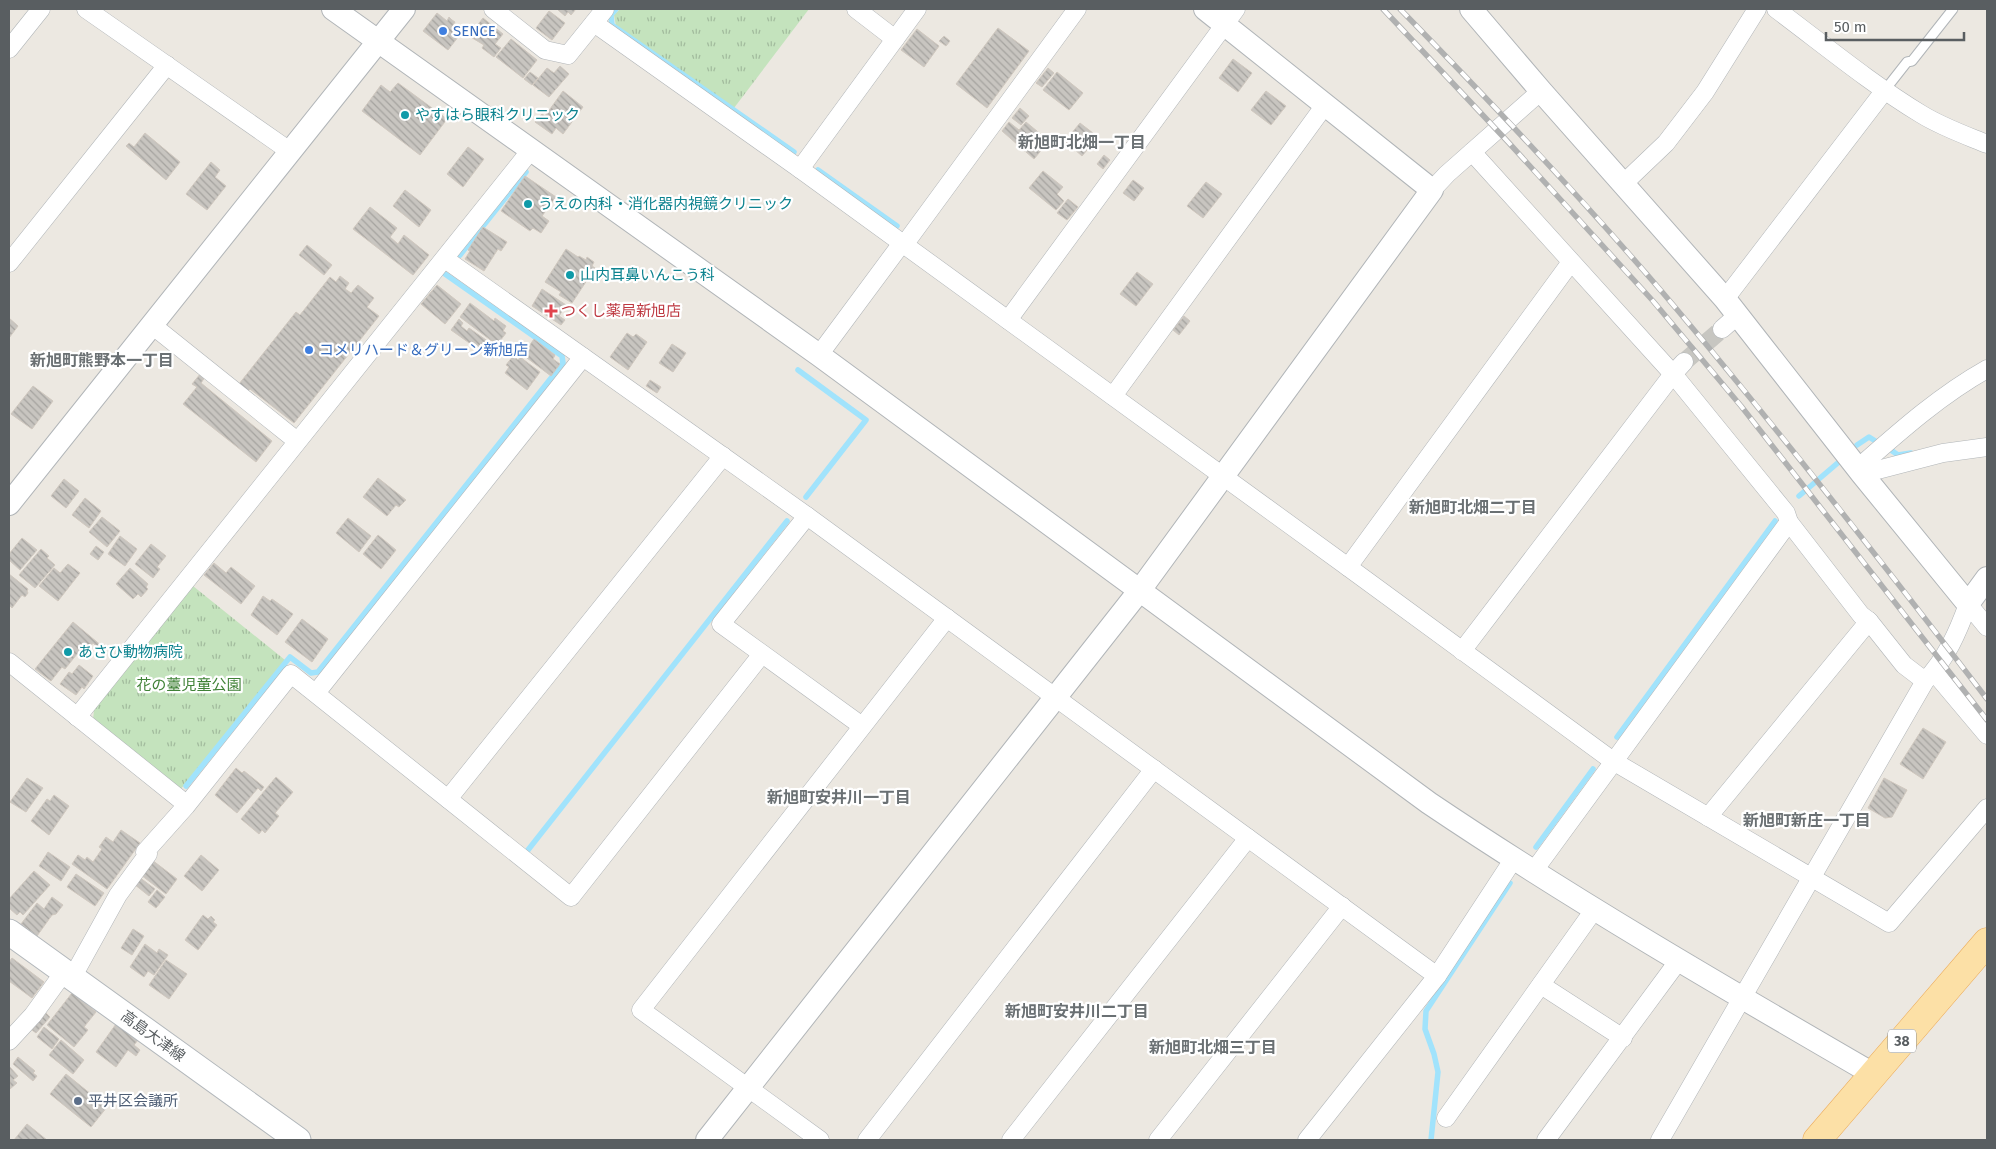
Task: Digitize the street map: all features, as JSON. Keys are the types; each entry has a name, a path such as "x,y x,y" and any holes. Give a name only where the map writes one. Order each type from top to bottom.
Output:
{"main road":[{"name":"高島大津線","path":"9,932 298,1140"},
{"name":"38","path":"1817,1140 1987,942"}],"street":[{"path":"9,49 41,9"},
{"path":"86,9 291,152"},
{"path":"333,9 819,355 1429,803 1513,860 1594,910 1873,1074"},
{"path":"9,504 404,9"},
{"path":"493,9 545,50 568,55 605,9"},
{"path":"856,9 895,39"},
{"path":"800,169 917,9"},
{"path":"819,355 1077,9"},
{"path":"1205,9 1231,17 1325,105 1432,190"},
{"path":"1471,9 1540,91 1623,184 1987,627"},
{"path":"1623,184 1666,144 1705,92 1757,9"},
{"path":"1776,9 1885,90 1922,115 1955,132 1987,144"},
{"path":"1008,320 1231,17"},
{"path":"594,23 800,169 1613,761 1889,923 1987,808"},
{"path":"9,263 167,65"},
{"path":"1728,314 1885,90"},
{"path":"707,1140 1140,590 1432,190 1540,91"},
{"path":"1113,396 1325,105"},
{"path":"78,717 531,150"},
{"path":"1472,152 1571,262 1679,368 1786,512 1789,522 1860,615 1869,621 1904,665 1929,676 1987,735"},
{"path":"445,259 807,516 1437,976"},
{"path":"1348,567 1571,262"},
{"path":"152,325 297,441"},
{"path":"316,693 583,357"},
{"path":"1462,651 1679,368"},
{"path":"1860,471 1919,416 1958,386 1987,370"},
{"path":"1860,471 1943,453 1987,447"},
{"path":"448,799 722,456"},
{"path":"807,516 721,624 862,726"},
{"path":"1533,872 1789,522"},
{"path":"1660,1140 1741,997 1812,879 1929,676 1956,636 1968,604 1987,578"},
{"path":"820,1140 641,1010 947,618"},
{"path":"1708,817 1869,621"},
{"path":"9,1041 68,975 118,895 148,854 145,852 291,674 571,897 762,654"},
{"path":"9,662 186,804"},
{"path":"867,1140 1154,769"},
{"path":"1011,1140 1248,838"},
{"path":"1307,1140 1437,976 1513,860"},
{"path":"1158,1140 1342,906"},
{"path":"1446,1118 1594,910"},
{"path":"1546,1140 1679,960"},
{"path":"1541,985 1623,1038"}],"lane":[{"path":"1885,90 1907,62 1912,61 1953,9"}],"green space":[{"path":"620,9 809,9 734,108 616,26 614,15"},
{"name":"花の薹児童公園","path":"193,586 285,660 180,790 93,720 94,710"}],"building":[{"path":"557,9 576,9 571,15 568,12 565,16"},
{"path":"549,11 565,23 552,40 536,28"},
{"name":"SENCE","path":"437,13 447,21 449,17 455,22 453,25 462,32 448,50 423,31"},
{"path":"483,18 503,34 495,44 501,48 494,57 482,48 484,45 469,36"},
{"path":"998,28 1029,51 987,108 956,84"},
{"path":"917,29 939,46 924,67 901,50"},
{"path":"944,36 950,41 946,46 939,41"},
{"path":"511,39 537,60 523,78 496,57"},
{"path":"1233,59 1252,73 1238,92 1219,78"},
{"path":"560,66 569,74 549,97 533,85 547,68 554,73"},
{"path":"1048,68 1054,73 1042,87 1036,83"},
{"path":"530,72 538,78 532,85 524,79"},
{"path":"1057,72 1083,93 1069,110 1043,90"},
{"name":"やすはら眼科クリニック","path":"398,83 447,119 420,155 362,111 381,85 390,92"},
{"path":"563,91 583,107 563,134 556,128 552,134 535,122 542,114 545,116"},
{"path":"1266,91 1286,106 1271,125 1251,110"},
{"path":"1020,108 1029,116 1021,125 1012,118"},
{"path":"1009,122 1019,130 1026,122 1049,141 1034,159 1002,131"},
{"path":"1080,123 1098,137 1082,156 1065,141"},
{"path":"145,133 180,162 166,180 126,146 129,143 134,147"},
{"path":"468,147 484,159 463,187 447,174"},
{"path":"1104,155 1110,160 1103,169 1097,164"},
{"path":"211,162 220,170 215,177 226,186 207,210 186,194"},
{"path":"1043,171 1063,187 1057,194 1064,201 1056,210 1029,188"},
{"name":"うえの内科・消化器内視鏡クリニック","path":"525,176 556,197 542,216 549,221 541,233 533,228 530,231 501,211"},
{"path":"1133,180 1144,188 1134,201 1123,193"},
{"path":"1206,182 1222,194 1203,218 1187,206"},
{"path":"405,190 431,210 419,227 393,206"},
{"path":"1068,199 1078,207 1067,220 1057,213"},
{"path":"370,207 397,228 390,237 398,244 404,235 429,255 413,275 353,229"},
{"path":"483,227 507,242 501,251 498,249 484,271 465,259 470,251 468,250"},
{"path":"307,245 332,265 324,275 299,255"},
{"name":"山内耳鼻いんこう科","path":"566,249 578,257 586,260 587,257 594,262 592,266 595,268 572,303 559,295 561,292 545,282"},
{"path":"1137,272 1153,284 1136,306 1120,294"},
{"name":"コメリハード＆グリーン新旭店","path":"340,276 349,283 345,289 351,293 358,285 374,298 367,307 379,316 294,423 250,389 248,391 239,384 296,312 300,315 330,277 336,282"},
{"path":"437,285 461,304 445,324 421,304"},
{"name":"つくし薬局新旭店","path":"542,289 566,305 559,316 565,320 561,325 532,306"},
{"path":"470,303 494,321 495,318 506,326 503,331 506,333 497,345 460,317"},
{"path":"1184,316 1190,321 1179,335 1173,330"},
{"path":"9,318 18,326 9,338"},
{"path":"459,319 463,323 461,326 467,331 469,328 496,347 489,357 451,330"},
{"path":"627,333 633,337 636,334 647,342 628,370 610,357"},
{"path":"534,339 555,355 553,359 560,364 551,376 523,355"},
{"path":"672,344 686,353 673,372 659,363"},
{"path":"513,356 518,360 520,357 540,372 527,390 505,373 509,367 506,365"},
{"path":"201,373 205,377 201,383 272,441 256,462 183,404 197,387 192,384"},
{"path":"650,380 661,387 657,393 646,386"},
{"path":"33,386 53,401 32,429 11,414"},
{"path":"378,478 406,500 399,507 396,505 387,516 363,497"},
{"path":"64,479 79,491 66,508 51,496"},
{"path":"85,498 101,511 89,528 72,515"},
{"path":"102,517 120,531 107,547 89,532"},
{"path":"348,518 371,536 359,552 336,533"},
{"path":"378,535 396,550 381,569 363,554"},
{"path":"120,536 137,549 125,566 108,554"},
{"path":"22,538 37,550 20,570 9,560 9,554"},
{"path":"151,544 166,556 157,567 160,569 153,578 135,564"},
{"path":"96,546 104,552 98,560 90,554"},
{"path":"41,549 55,565 35,588 19,575"},
{"path":"214,563 226,573 231,567 255,586 241,604 204,575"},
{"path":"68,564 80,573 58,601 39,586 54,568 60,573"},
{"path":"130,568 148,584 146,587 148,589 141,597 138,594 133,599 116,584"},
{"path":"9,574 28,589 25,597 22,595 12,608 9,605"},
{"path":"263,596 270,601 272,599 293,614 277,635 251,615"},
{"path":"302,619 328,639 312,662 285,642"},
{"name":"あさひ動物病院","path":"73,622 103,647 100,649 93,643 82,658 77,654 65,669 62,667 51,681 35,669"},
{"path":"79,665 93,676 84,689 82,687 76,695 60,684 69,672 72,674"},
{"path":"1923,728 1946,742 1923,779 1900,764"},
{"path":"236,768 242,773 244,771 264,787 261,791 258,788 237,813 215,795"},
{"path":"276,777 293,792 275,813 279,816 265,833 262,830 259,834 241,819"},
{"path":"27,778 43,788 26,812 10,802"},
{"path":"1884,778 1907,790 1892,817 1885,818 1868,808"},
{"path":"54,795 69,806 49,835 31,821 47,799 50,801"},
{"path":"121,830 140,843 107,889 72,864 78,855 85,860 87,857 93,862 102,849 99,847 106,837 113,842"},
{"path":"48,852 70,867 61,881 39,866"},
{"path":"201,855 219,870 202,891 184,876"},
{"path":"152,860 177,879 166,894 141,875"},
{"path":"34,871 50,885 23,915 20,912 17,915 9,908 9,899"},
{"path":"76,874 104,893 95,906 67,887"},
{"path":"139,877 155,889 149,896 134,884"},
{"path":"157,890 165,897 156,908 148,902"},
{"path":"52,897 63,905 56,914 52,915 37,936 21,924 37,903 44,909"},
{"path":"203,915 208,919 211,916 215,920 213,922 217,925 198,950 185,940"},
{"path":"133,929 144,936 132,955 121,948"},
{"path":"145,944 157,953 159,949 168,955 154,975 148,971 144,977 130,967"},
{"path":"12,958 44,982 32,998 9,981 9,962"},
{"path":"166,960 187,974 169,999 149,985"},
{"path":"72,993 96,1012 84,1027 88,1030 74,1047 47,1025"},
{"path":"46,1013 50,1017 36,1033 32,1030"},
{"path":"116,1024 138,1040 134,1045 140,1050 136,1056 128,1050 116,1067 96,1052"},
{"path":"44,1027 59,1039 52,1049 37,1037"},
{"path":"61,1040 84,1060 73,1074 49,1055"},
{"path":"18,1057 35,1071 33,1073 37,1076 33,1081 13,1064"},
{"path":"9,1066 18,1076 13,1080 17,1083 10,1089"},
{"name":"平井区会議所","path":"66,1074 107,1107 91,1127 50,1094"},
{"path":"27,1124 47,1140 14,1140"}],"waterway":[{"path":"616,9 611,15 612,25 794,152"},
{"path":"818,170 897,226"},
{"path":"460,255 526,172"},
{"path":"186,786 290,657 311,673 318,672 563,363 562,356 445,274"},
{"path":"798,370 866,420 806,497"},
{"path":"1857,445 1869,437 1880,444"},
{"path":"1888,448 1898,455 1911,453"},
{"path":"1799,496 1840,461"},
{"path":"528,850 787,521"},
{"path":"1617,737 1775,521"},
{"path":"1536,847 1593,769"},
{"path":"1431,1140 1438,1072 1425,1029 1426,1011 1510,883"}],"tunnel":[{"path":"1684,362 1722,329"}],"railway":[{"path":"1383,9 1509,143 1653,301 1741,406 1987,720"},
{"path":"1400,9 1534,149 1663,293 1828,494 1987,699"}],"place":[{"name":"SENCE","path":"443,31"},
{"name":"やすはら眼科クリニック","path":"405,115"},
{"name":"うえの内科・消化器内視鏡クリニック","path":"528,204"},
{"name":"山内耳鼻いんこう科","path":"570,275"},
{"name":"つくし薬局新旭店","path":"551,311"},
{"name":"コメリハード＆グリーン新旭店","path":"309,350"},
{"name":"あさひ動物病院","path":"68,652"},
{"name":"平井区会議所","path":"78,1101"}],"district":[{"name":"新旭町北畑一丁目","path":"1082,142"},
{"name":"新旭町熊野本一丁目","path":"102,360"},
{"name":"新旭町北畑二丁目","path":"1473,507"},
{"name":"新旭町安井川一丁目","path":"839,797"},
{"name":"新旭町新庄一丁目","path":"1807,820"},
{"name":"新旭町安井川二丁目","path":"1077,1011"},
{"name":"新旭町北畑三丁目","path":"1213,1047"}]}
